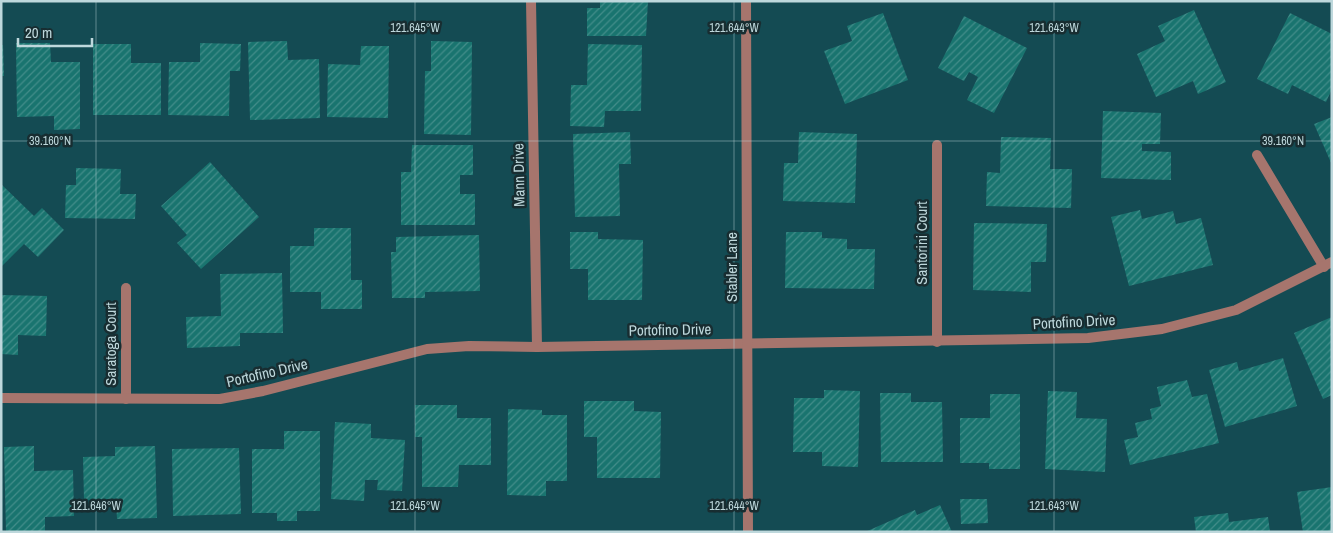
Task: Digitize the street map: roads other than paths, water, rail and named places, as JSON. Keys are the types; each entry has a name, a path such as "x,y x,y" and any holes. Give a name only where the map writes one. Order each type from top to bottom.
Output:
{"street":[{"name":"Mann Drive","path":"531,1 537,347"},
{"name":"Stabler Lane","path":"746,1 748,532"},
{"name":"Santorini Court","path":"937,145 937,342"},
{"path":"1257,155 1328,264"},
{"name":"Portofino Drive","path":"1,398 220,399 263,391 427,349 469,346 537,347 937,342 1088,338 1162,329 1236,310 1328,264"},
{"name":"Saratoga Court","path":"126,288 126,399"}]}
